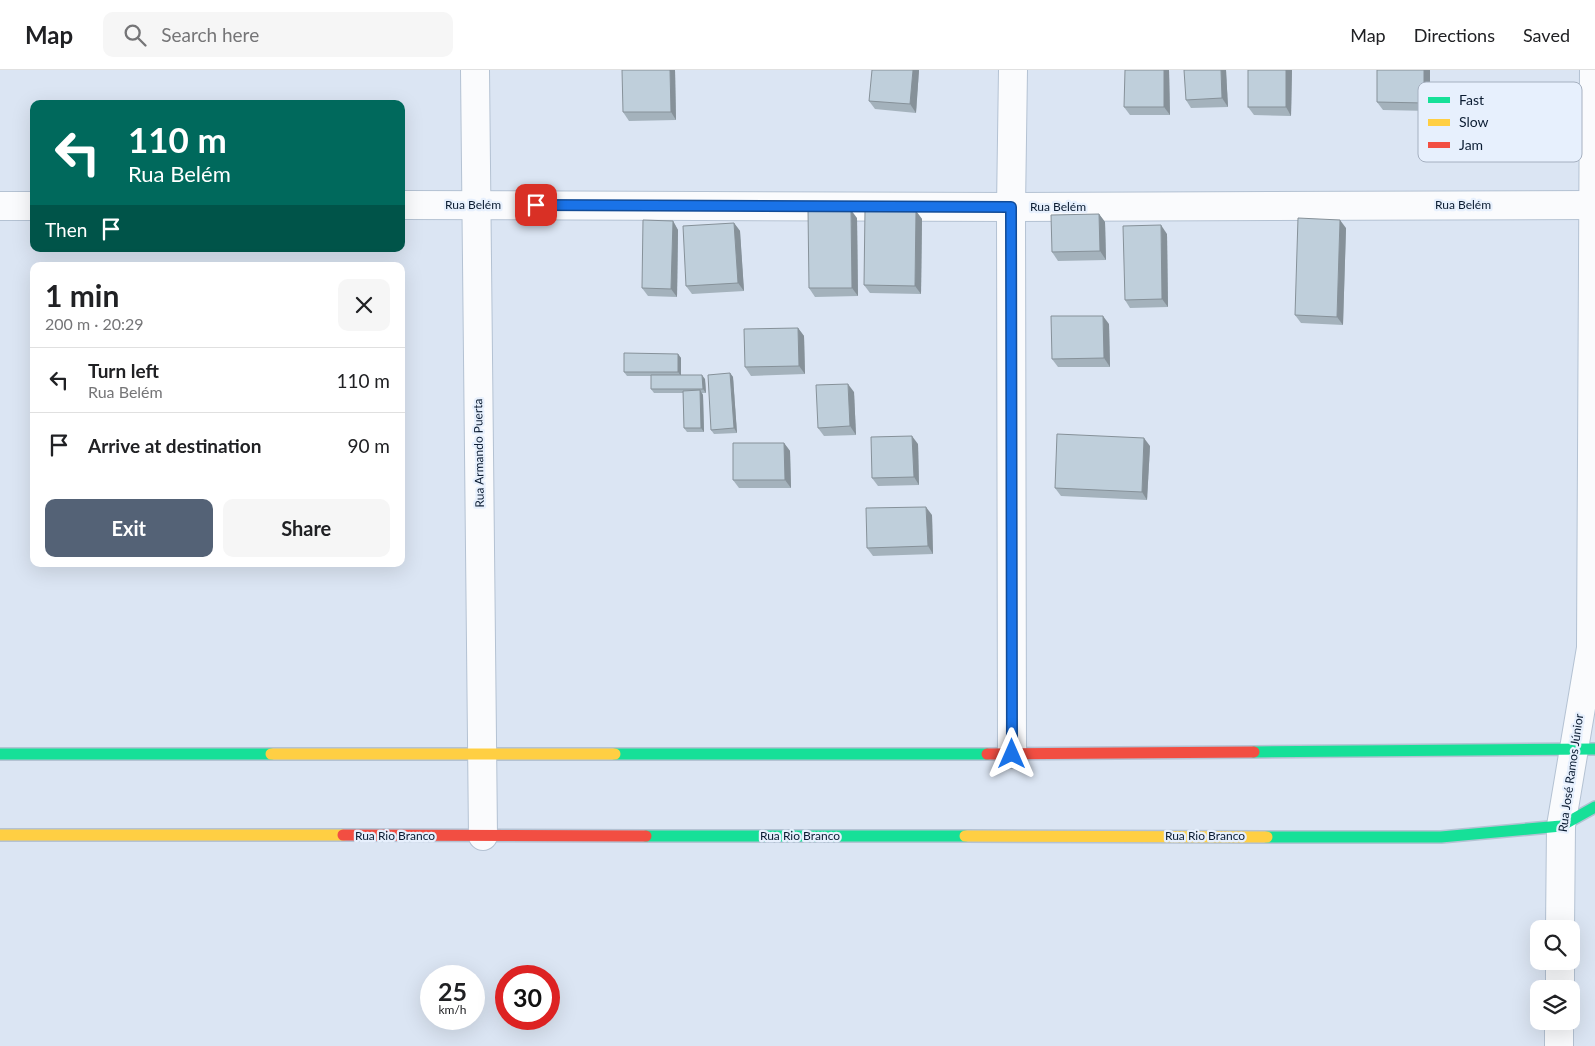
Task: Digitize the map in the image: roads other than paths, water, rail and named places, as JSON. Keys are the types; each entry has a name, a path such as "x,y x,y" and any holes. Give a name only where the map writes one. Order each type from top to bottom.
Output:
{"street":[{"name":"Rua Armando Puerta","path":"475,70 483,836"},
{"path":"1012,754 1011,207 1013,70"},
{"name":"Rua José Ramos Júnior","path":"1560,920 1561,826 1584,749 1593,659 1594,70"},
{"name":"Rua Belém","path":"405,205 1011,207 1594,205"},
{"path":"0,206 30,206"},
{"path":"0,754 1012,754 1584,749"},
{"name":"Rua Rio Branco","path":"0,835 1441,836 1561,826 1595,807"},
{"path":"1559,1030 1559,1046"}]}
